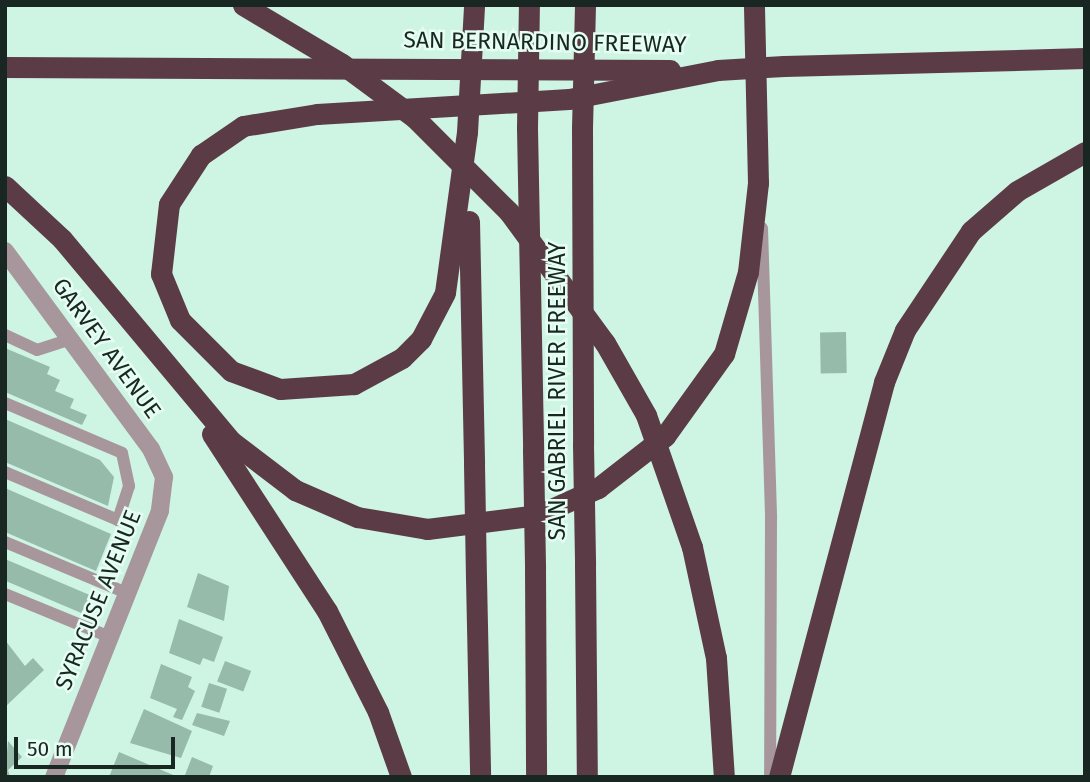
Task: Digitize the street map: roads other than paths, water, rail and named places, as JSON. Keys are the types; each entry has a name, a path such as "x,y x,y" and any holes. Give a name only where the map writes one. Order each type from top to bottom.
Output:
{"highway":[{"path":"243,5 342,64 433,134 524,229 605,343 646,415 692,547 716,658 724,777"},
{"path":"474,5 467,132 480,777"},
{"name":"SAN GABRIEL RIVER FREEWAY","path":"529,5 527,128 536,777"},
{"name":"SAN GABRIEL RIVER FREEWAY","path":"584,5 583,445 587,777"},
{"path":"186,393 264,471 357,517 456,528 563,505 629,467 665,436 724,354 748,272 759,135 754,5"},
{"name":"SAN BERNARDINO FREEWAY","path":"5,66 718,70 1085,58"},
{"path":"467,132 445,293 421,339 402,358 354,384 280,389 231,371 180,320 161,274 169,204 201,155 243,126 317,114 569,99 718,70"},
{"path":"779,777 880,396 905,330 971,231 1017,191 1085,152"},
{"path":"5,187 62,239 186,393 327,611 378,712 401,777"}],"street":[{"name":"GARVEY AVENUE","path":"5,251 151,449 164,477"},
{"name":"SYRACUSE AVENUE","path":"54,777 160,511 164,477"}],"lane":[{"path":"759,135 771,517 770,777"},
{"path":"5,335 37,350 70,339"},
{"path":"5,403 122,453 129,486 118,520 5,472"},
{"path":"5,542 127,593"},
{"path":"5,594 110,637"}]}
